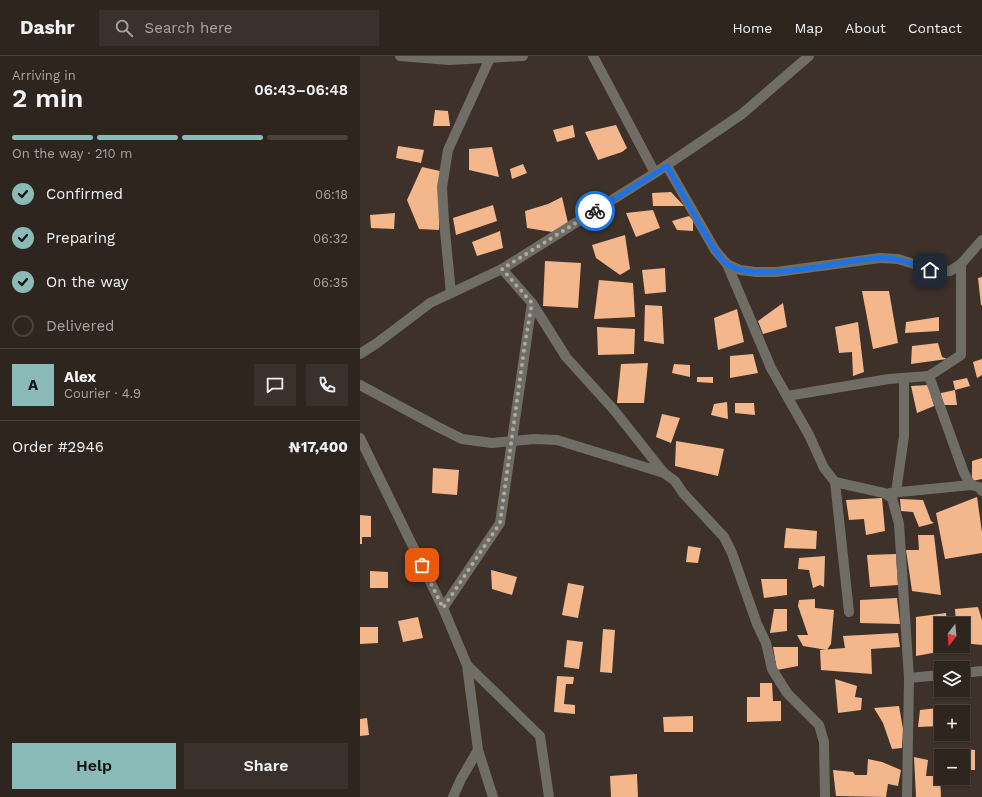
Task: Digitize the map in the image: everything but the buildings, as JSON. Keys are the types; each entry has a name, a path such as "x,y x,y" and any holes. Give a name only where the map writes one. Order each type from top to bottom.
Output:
{"street":[{"path":"400,56 449,60 523,56"},
{"path":"593,56 655,174"},
{"path":"360,354 430,303 502,269 655,174 742,114 809,56"},
{"path":"451,293 442,187 448,150 490,58"},
{"path":"667,166 715,250 727,264 771,368 809,435 824,468 835,482 849,612"},
{"path":"727,264 740,270 776,272 880,258 898,259 939,272 950,271 961,264 982,240"},
{"path":"787,396 849,385 929,376 960,355 961,264"},
{"path":"502,269 532,303 566,357 614,410 664,473 675,481 683,493 724,537 732,554 757,624 766,643 772,669 787,693 819,725 824,742 826,797"},
{"path":"443,608 500,523 532,303"},
{"path":"929,376 964,473 971,485"},
{"path":"896,492 904,436 904,378"},
{"path":"360,385 462,439 492,443 534,439 557,440 664,473"},
{"path":"360,438 443,608 467,665 478,750 493,797"},
{"path":"835,482 884,493 971,485 979,487 982,491"},
{"path":"884,493 892,498 899,524 909,678 907,797"},
{"path":"467,665 540,736 549,797"},
{"path":"970,672 982,671"},
{"path":"909,678 934,676"},
{"path":"453,797 461,779 478,750"}],"way so far":[{"path":"422,565 443,608 500,523 532,303 502,269 595,211"}],"route":[{"path":"595,211 667,166 715,250 727,264 740,270 776,272 880,258 898,259 930,270"}]}
